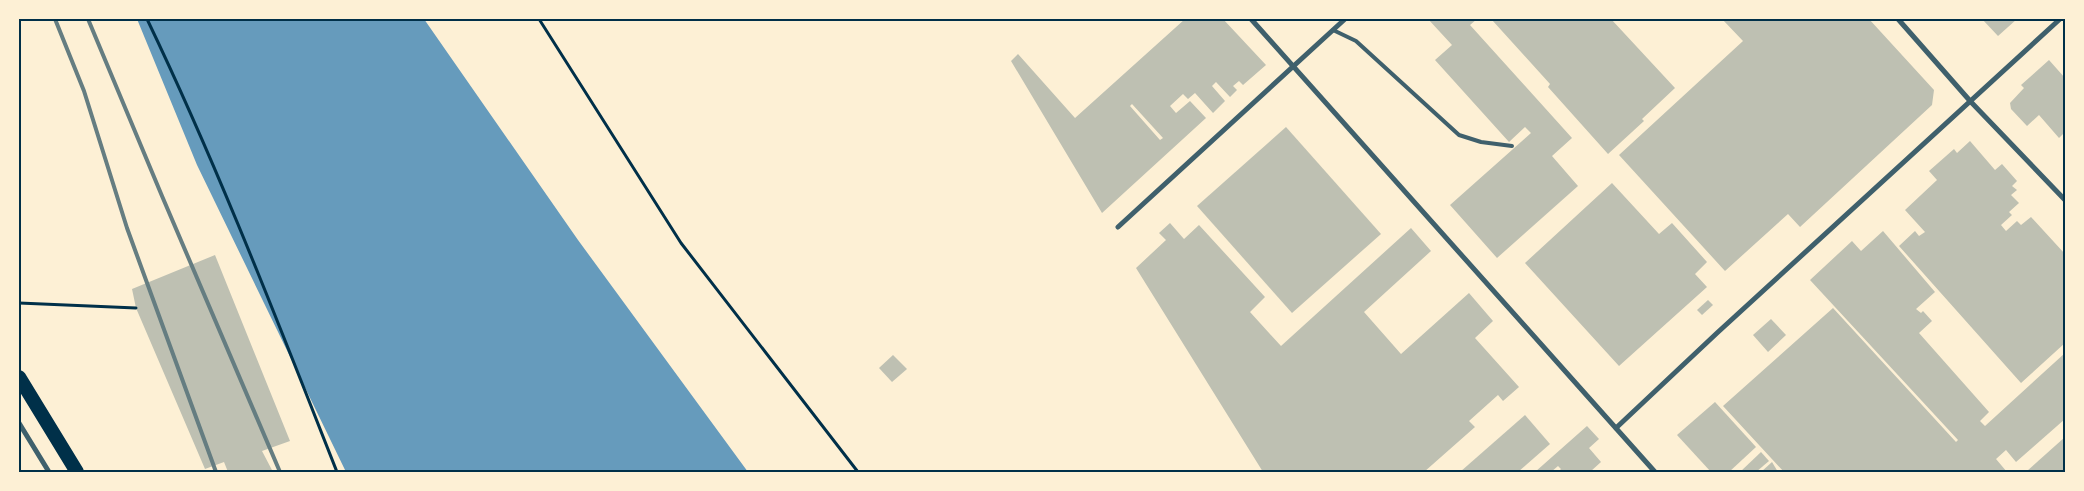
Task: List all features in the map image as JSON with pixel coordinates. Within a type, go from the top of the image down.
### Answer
[{"type":"highway","points":[[19,377],[77,472]]},
{"type":"street","points":[[1251,19],[1655,472]]},
{"type":"street","points":[[1118,227],[1345,19]]},
{"type":"street","points":[[1898,19],[1971,102],[2065,200]]},
{"type":"street","points":[[1616,428],[2060,19]]},
{"type":"street","points":[[19,423],[49,472]]},
{"type":"lane","points":[[1333,30],[1356,41],[1458,135],[1480,142],[1512,146]]},
{"type":"path","points":[[147,19],[174,75],[255,264],[338,472]]},
{"type":"path","points":[[539,19],[681,243],[858,472]]},
{"type":"path","points":[[19,302],[136,308]]},
{"type":"water","points":[[137,19],[424,19],[578,240],[748,472],[346,472],[197,165]]},
{"type":"building","points":[[1185,19],[1223,19],[1266,65],[1243,85],[1239,81],[1233,86],[1237,90],[1230,97],[1216,82],[1212,86],[1225,101],[1213,113],[1195,93],[1188,99],[1183,94],[1170,106],[1176,113],[1190,101],[1206,118],[1102,213],[1011,61],[1018,54],[1075,118]],"holes":[[[1132,104],[1163,138],[1160,140],[1130,106]]]},
{"type":"building","points":[[1428,19],[1477,19],[1470,25],[1572,138],[1552,156],[1578,186],[1497,258],[1450,205],[1531,133],[1525,127],[1509,142],[1435,60],[1452,45]]},
{"type":"building","points":[[1493,19],[1611,19],[1675,88],[1642,119],[1644,121],[1608,154],[1548,87],[1550,84]]},
{"type":"building","points":[[1722,19],[1869,19],[1934,90],[1932,105],[1800,227],[1788,214],[1725,271],[1619,155],[1743,41]]},
{"type":"building","points":[[1982,19],[2017,19],[1998,36]]},
{"type":"building","points":[[2049,60],[2065,78],[2065,132],[2059,138],[2039,115],[2027,126],[2011,109],[2010,103],[2024,88],[2021,85]]},
{"type":"building","points":[[1286,127],[1381,234],[1292,313],[1197,206]]},
{"type":"building","points":[[1970,141],[1995,170],[2002,164],[2017,181],[2012,186],[2017,190],[2011,195],[2019,203],[2009,212],[2012,215],[2001,225],[2006,231],[2017,221],[2021,225],[2031,217],[2065,254],[2065,343],[2021,383],[1899,246],[1915,231],[1919,236],[1925,232],[1905,210],[1937,180],[1929,171],[1954,149],[1957,153]]},
{"type":"building","points":[[1612,183],[1659,234],[1672,223],[1707,262],[1695,274],[1707,287],[1619,366],[1525,263]]},
{"type":"building","points":[[1170,223],[1184,239],[1199,225],[1265,297],[1250,312],[1281,346],[1411,228],[1431,251],[1364,312],[1401,354],[1469,293],[1493,321],[1475,338],[1519,387],[1503,401],[1498,395],[1469,421],[1475,427],[1424,472],[1263,472],[1136,268],[1166,240],[1159,233]]},
{"type":"building","points":[[1883,231],[1935,292],[1916,309],[1921,313],[1923,311],[1932,321],[1919,333],[1989,412],[1980,421],[1985,426],[2065,353],[2065,419],[2016,462],[2006,450],[1996,459],[2007,472],[1784,472],[1723,406],[1833,308],[1956,442],[1958,440],[1810,280],[1852,241],[1861,251]]},
{"type":"building","points":[[215,255],[290,441],[262,451],[273,472],[228,472],[224,462],[205,469],[136,308],[132,289]]},
{"type":"building","points":[[1708,300],[1713,305],[1702,315],[1697,310]]},
{"type":"building","points":[[1771,319],[1786,335],[1768,352],[1753,335]]},
{"type":"building","points":[[893,355],[907,369],[892,382],[879,368]]},
{"type":"building","points":[[1715,402],[1756,447],[1729,472],[1711,472],[1677,435]]},
{"type":"building","points":[[1525,415],[1550,444],[1518,472],[1460,472]]},
{"type":"building","points":[[1587,426],[1599,439],[1589,448],[1601,462],[1592,472],[1558,472],[1561,469],[1558,466],[1551,472],[1535,472]]},
{"type":"building","points":[[2065,437],[2065,472],[2027,471]]},
{"type":"building","points":[[1761,452],[1769,461],[1756,472],[1740,472]]},
{"type":"building","points":[[1772,462],[1778,472],[1761,472]]},
{"type":"railway","points":[[55,19],[84,91],[127,228],[216,472]]},
{"type":"railway","points":[[88,19],[280,472]]}]
